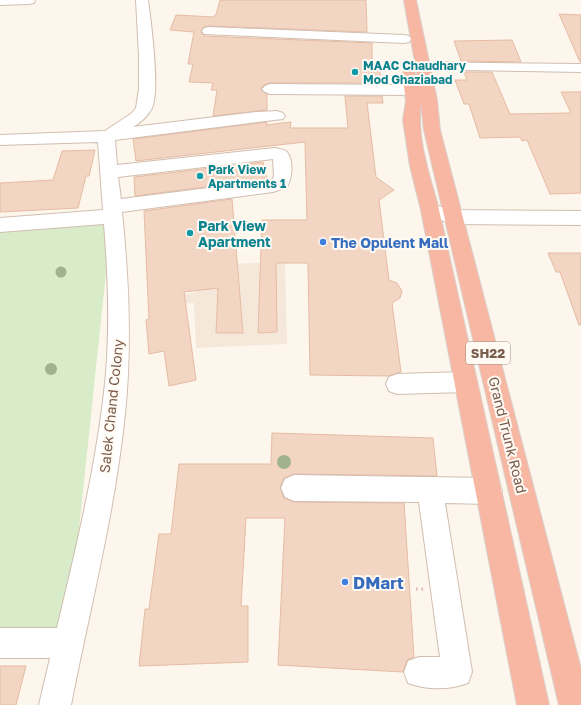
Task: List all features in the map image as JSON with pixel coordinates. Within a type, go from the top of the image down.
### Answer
[{"type":"highway","name":"Grand Trunk Road","points":[[398,0],[404,39],[415,66],[432,130],[575,705]]},
{"type":"highway","name":"Grand Trunk Road","points":[[410,0],[415,66],[412,90],[414,102],[411,120],[419,166],[430,210],[533,705]]},
{"type":"street","points":[[0,1],[29,0]]},
{"type":"street","points":[[106,136],[138,116],[145,107],[147,97],[144,15],[142,0]]},
{"type":"street","points":[[209,31],[404,39]]},
{"type":"street","points":[[415,66],[581,68]]},
{"type":"street","points":[[270,89],[412,90]]},
{"type":"street","points":[[0,140],[106,136],[257,117],[277,116]]},
{"type":"street","name":"Salek Chand Colony","points":[[55,705],[67,643],[101,494],[114,408],[120,328],[106,136]]},
{"type":"street","points":[[0,224],[112,212],[279,185],[283,179],[281,158],[280,155],[275,153],[109,172]]},
{"type":"street","points":[[430,210],[454,217],[581,218]]},
{"type":"street","points":[[398,384],[466,382]]},
{"type":"street","points":[[294,488],[488,491]]},
{"type":"street","points":[[419,672],[457,672],[430,490]]},
{"type":"street","points":[[0,643],[67,643]]},
{"type":"shaded area","points":[[285,262],[287,344],[196,348],[194,303],[152,306],[153,297],[195,293],[196,265]]},
{"type":"green space","points":[[112,216],[67,643],[0,643],[0,222]]},
{"type":"building","points":[[220,0],[366,0],[367,32],[209,26],[203,27],[201,32],[204,36],[372,43],[372,61],[379,61],[381,83],[269,83],[260,89],[267,94],[267,110],[213,116],[217,90],[211,90],[213,83],[189,82],[193,64],[188,64],[194,32],[170,30],[176,15],[214,17],[216,15]]},
{"type":"building","points":[[559,14],[581,15],[581,62],[580,62]]},
{"type":"building","points":[[512,40],[521,62],[461,61],[454,41]]},
{"type":"building","points":[[464,72],[492,72],[510,114],[571,113],[561,92],[581,92],[581,193],[550,194],[527,140],[522,141],[520,137],[480,138],[469,104],[464,104],[455,80],[467,80]]},
{"type":"building","name":"The Opulent Mall","points":[[345,96],[382,96],[383,103],[367,103],[376,177],[394,190],[379,200],[389,280],[397,283],[402,291],[400,298],[392,303],[401,372],[388,376],[310,375],[308,263],[276,263],[277,332],[258,333],[262,220],[307,220],[305,142],[136,161],[133,139],[267,122],[266,125],[291,122],[290,128],[348,128]]},
{"type":"building","points":[[95,150],[89,176],[86,176],[78,208],[0,212],[0,183],[53,180],[62,151]]},
{"type":"building","name":"Park View Apartments 1","points":[[263,162],[267,179],[135,196],[134,177]]},
{"type":"building","points":[[232,199],[243,333],[216,333],[218,288],[184,292],[196,380],[169,386],[164,351],[149,354],[146,320],[149,319],[144,211]]},
{"type":"building","points":[[548,253],[581,253],[581,325],[579,325],[560,272],[556,272]]},
{"type":"building","points":[[272,433],[433,438],[437,476],[294,474],[284,478],[280,487],[284,498],[294,502],[404,503],[414,657],[407,660],[403,672],[278,665],[285,518],[246,518],[241,606],[248,606],[248,662],[139,666],[145,609],[149,609],[159,534],[171,534],[179,464],[271,464]]},
{"type":"building","points":[[0,666],[26,666],[16,705],[0,705]]},
{"type":"place","name":"MAAC Chaudhary Mod Ghaziabad","points":[[355,72]]},
{"type":"place","name":"Park View Apartments 1","points":[[200,176]]},
{"type":"place","name":"Park View Apartment","points":[[190,233]]},
{"type":"place","name":"The Opulent Mall","points":[[323,242]]},
{"type":"place","name":"DMart","points":[[345,582]]}]
